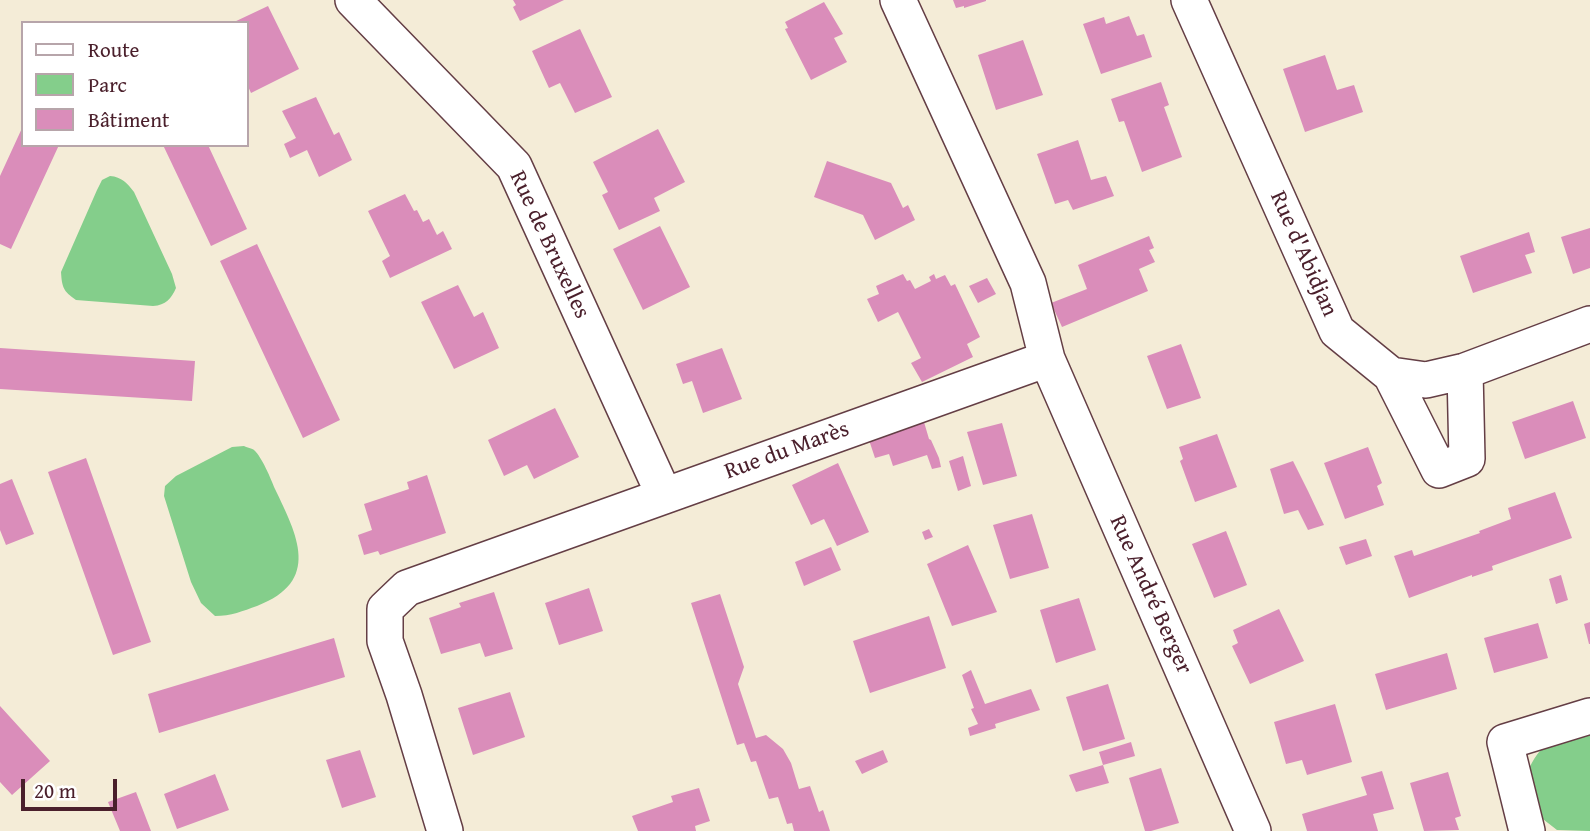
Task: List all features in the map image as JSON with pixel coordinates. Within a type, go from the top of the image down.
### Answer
[{"type":"street","name":"Rue de Bruxelles","points":[[353,0],[514,166],[664,495]]},
{"type":"street","points":[[898,0],[1028,283],[1046,359]]},
{"type":"street","name":"Rue d'Abidjan","points":[[1189,0],[1337,331],[1391,375]]},
{"type":"street","points":[[1391,375],[1426,380],[1465,371],[1590,324]]},
{"type":"street","name":"Rue du Marès","points":[[445,831],[385,641],[385,609],[407,588],[1046,359]]},
{"type":"street","name":"Rue André Berger","points":[[1046,359],[1253,831]]},
{"type":"street","points":[[1391,375],[1438,470],[1467,459],[1465,371]]},
{"type":"street","points":[[1527,831],[1505,742],[1590,716]]},
{"type":"green space","points":[[110,176],[124,181],[134,192],[172,274],[176,288],[165,303],[153,306],[76,300],[64,288],[61,272],[102,180]]},
{"type":"green space","points":[[244,446],[254,450],[260,458],[291,523],[299,555],[297,570],[290,584],[277,596],[242,611],[215,616],[201,603],[191,582],[164,496],[165,486],[176,476],[232,447]]},
{"type":"green space","points":[[1590,728],[1590,831],[1557,830],[1539,816],[1526,776],[1537,754],[1550,742]]},
{"type":"building","points":[[513,0],[564,0],[520,21],[513,7],[516,5]]},
{"type":"building","points":[[953,0],[986,0],[986,1],[956,8]]},
{"type":"building","points":[[824,2],[843,34],[834,38],[847,62],[811,80],[785,29],[788,28],[785,22]]},
{"type":"building","points":[[268,6],[299,69],[251,93],[248,86],[248,21],[236,21]]},
{"type":"building","points":[[1129,16],[1137,36],[1144,34],[1152,57],[1101,74],[1083,24],[1104,17],[1106,24]]},
{"type":"building","points":[[580,29],[612,97],[575,113],[560,83],[549,88],[532,51]]},
{"type":"building","points":[[1023,40],[1043,95],[996,110],[978,55]]},
{"type":"building","points":[[1325,55],[1337,90],[1354,85],[1363,112],[1305,132],[1283,69]]},
{"type":"building","points":[[1161,82],[1169,105],[1164,107],[1182,157],[1142,172],[1124,121],[1119,122],[1111,99]]},
{"type":"building","points":[[316,97],[334,135],[339,132],[352,160],[319,177],[307,150],[290,158],[284,144],[296,138],[282,111]]},
{"type":"building","points":[[658,129],[685,182],[654,198],[660,211],[619,230],[602,195],[608,192],[593,162]]},
{"type":"building","points":[[21,130],[21,147],[58,147],[11,249],[0,244],[0,176]]},
{"type":"building","points":[[1078,140],[1091,180],[1106,176],[1114,196],[1073,210],[1068,200],[1055,204],[1037,154]]},
{"type":"building","points":[[164,147],[209,147],[247,229],[211,246]]},
{"type":"building","points":[[827,161],[891,183],[903,208],[908,205],[915,220],[875,240],[863,215],[814,197]]},
{"type":"building","points":[[405,194],[423,222],[429,219],[437,235],[443,231],[452,249],[390,278],[382,261],[390,256],[368,211]]},
{"type":"building","points":[[660,226],[690,287],[643,310],[613,249]]},
{"type":"building","points":[[1590,228],[1590,268],[1573,274],[1561,237]]},
{"type":"building","points":[[1529,232],[1535,252],[1525,255],[1532,273],[1473,293],[1460,256]]},
{"type":"building","points":[[1149,236],[1154,248],[1149,250],[1155,262],[1139,269],[1148,291],[1062,327],[1051,303],[1087,289],[1078,265]]},
{"type":"building","points":[[257,244],[340,420],[303,438],[220,261]]},
{"type":"building","points":[[903,274],[915,289],[931,281],[929,277],[934,274],[936,279],[945,275],[951,286],[955,284],[980,337],[967,344],[973,357],[922,382],[911,363],[921,358],[898,312],[878,322],[867,299],[879,294],[876,286]]},
{"type":"building","points":[[987,278],[996,294],[978,303],[969,286]]},
{"type":"building","points":[[458,285],[474,317],[483,312],[499,348],[454,369],[421,302]]},
{"type":"building","points":[[1181,344],[1201,398],[1167,409],[1147,356]]},
{"type":"building","points":[[0,348],[195,361],[192,401],[0,389]]},
{"type":"building","points":[[722,348],[742,399],[703,413],[692,381],[683,384],[676,364]]},
{"type":"building","points":[[1573,401],[1586,438],[1525,459],[1512,422]]},
{"type":"building","points":[[555,408],[579,457],[534,479],[527,465],[504,476],[488,440]]},
{"type":"building","points":[[924,422],[941,467],[932,469],[927,455],[893,466],[889,454],[875,458],[869,440]]},
{"type":"building","points":[[1002,423],[1017,476],[983,485],[967,432]]},
{"type":"building","points":[[1217,434],[1237,487],[1195,502],[1180,461],[1183,459],[1179,447]]},
{"type":"building","points":[[1368,447],[1382,483],[1377,486],[1384,505],[1345,519],[1324,463]]},
{"type":"building","points":[[963,456],[971,486],[958,491],[949,461]]},
{"type":"building","points":[[86,458],[151,642],[113,655],[48,472]]},
{"type":"building","points":[[1293,461],[1324,525],[1308,530],[1298,510],[1284,514],[1270,469]]},
{"type":"building","points":[[838,463],[869,532],[837,546],[824,519],[811,525],[792,485]]},
{"type":"building","points":[[427,475],[446,533],[380,555],[378,551],[364,555],[358,535],[372,530],[364,504],[409,489],[407,482]]},
{"type":"building","points":[[12,479],[34,534],[6,545],[0,530],[0,484]]},
{"type":"building","points":[[1555,492],[1572,538],[1492,566],[1493,570],[1409,598],[1394,556],[1412,550],[1414,556],[1480,533],[1479,531],[1511,519],[1508,508]]},
{"type":"building","points":[[1032,514],[1049,568],[1010,579],[993,525]]},
{"type":"building","points":[[929,529],[933,537],[925,540],[922,532]]},
{"type":"building","points":[[1226,531],[1247,585],[1214,598],[1192,544]]},
{"type":"building","points":[[1366,539],[1372,556],[1346,565],[1339,547]]},
{"type":"building","points":[[968,545],[997,612],[952,626],[927,564]]},
{"type":"building","points":[[831,547],[841,570],[804,586],[795,562]]},
{"type":"building","points":[[1561,575],[1568,600],[1556,604],[1549,579]]},
{"type":"building","points":[[589,588],[603,631],[559,645],[545,603]]},
{"type":"building","points":[[494,592],[513,649],[485,657],[480,643],[441,654],[429,618],[461,607],[459,603]]},
{"type":"building","points":[[720,594],[744,667],[738,684],[756,738],[766,735],[783,749],[791,763],[799,789],[810,786],[819,812],[823,810],[830,831],[794,831],[792,823],[787,824],[778,797],[769,799],[756,761],[751,762],[744,743],[737,745],[691,603]]},
{"type":"building","points":[[1079,598],[1096,650],[1056,663],[1040,610]]},
{"type":"building","points":[[1279,609],[1304,661],[1250,684],[1232,646],[1238,643],[1233,630]]},
{"type":"building","points":[[929,616],[946,668],[870,693],[853,641]]},
{"type":"building","points":[[1590,622],[1590,644],[1589,644],[1584,624]]},
{"type":"building","points":[[1538,623],[1548,658],[1494,673],[1484,638]]},
{"type":"building","points":[[334,638],[345,677],[159,733],[148,694]]},
{"type":"building","points":[[1447,653],[1457,689],[1386,710],[1375,674]]},
{"type":"building","points":[[971,670],[985,704],[1031,689],[1040,710],[995,724],[996,728],[970,736],[968,728],[978,724],[962,675]]},
{"type":"building","points":[[1108,684],[1125,739],[1083,751],[1066,697]]},
{"type":"building","points":[[510,692],[525,737],[473,755],[458,708]]},
{"type":"building","points":[[1335,704],[1352,762],[1307,775],[1302,760],[1286,764],[1274,722]]},
{"type":"building","points":[[0,706],[50,761],[12,795],[0,782]]},
{"type":"building","points":[[1131,742],[1135,756],[1103,765],[1099,752]]},
{"type":"building","points":[[360,750],[376,797],[342,808],[326,760]]},
{"type":"building","points":[[883,750],[888,762],[862,774],[855,761]]},
{"type":"building","points":[[1103,765],[1109,783],[1076,792],[1069,775]]},
{"type":"building","points":[[1161,768],[1179,823],[1145,831],[1129,778]]},
{"type":"building","points":[[1382,771],[1394,809],[1373,814],[1378,831],[1307,831],[1302,814],[1367,795],[1361,777]]},
{"type":"building","points":[[1448,772],[1461,816],[1455,818],[1459,830],[1424,831],[1410,783]]},
{"type":"building","points":[[215,774],[229,810],[177,829],[164,794]]},
{"type":"building","points":[[699,788],[710,821],[695,826],[696,831],[638,831],[632,816],[673,802],[671,796]]},
{"type":"building","points":[[136,792],[151,831],[120,831],[108,802]]}]
